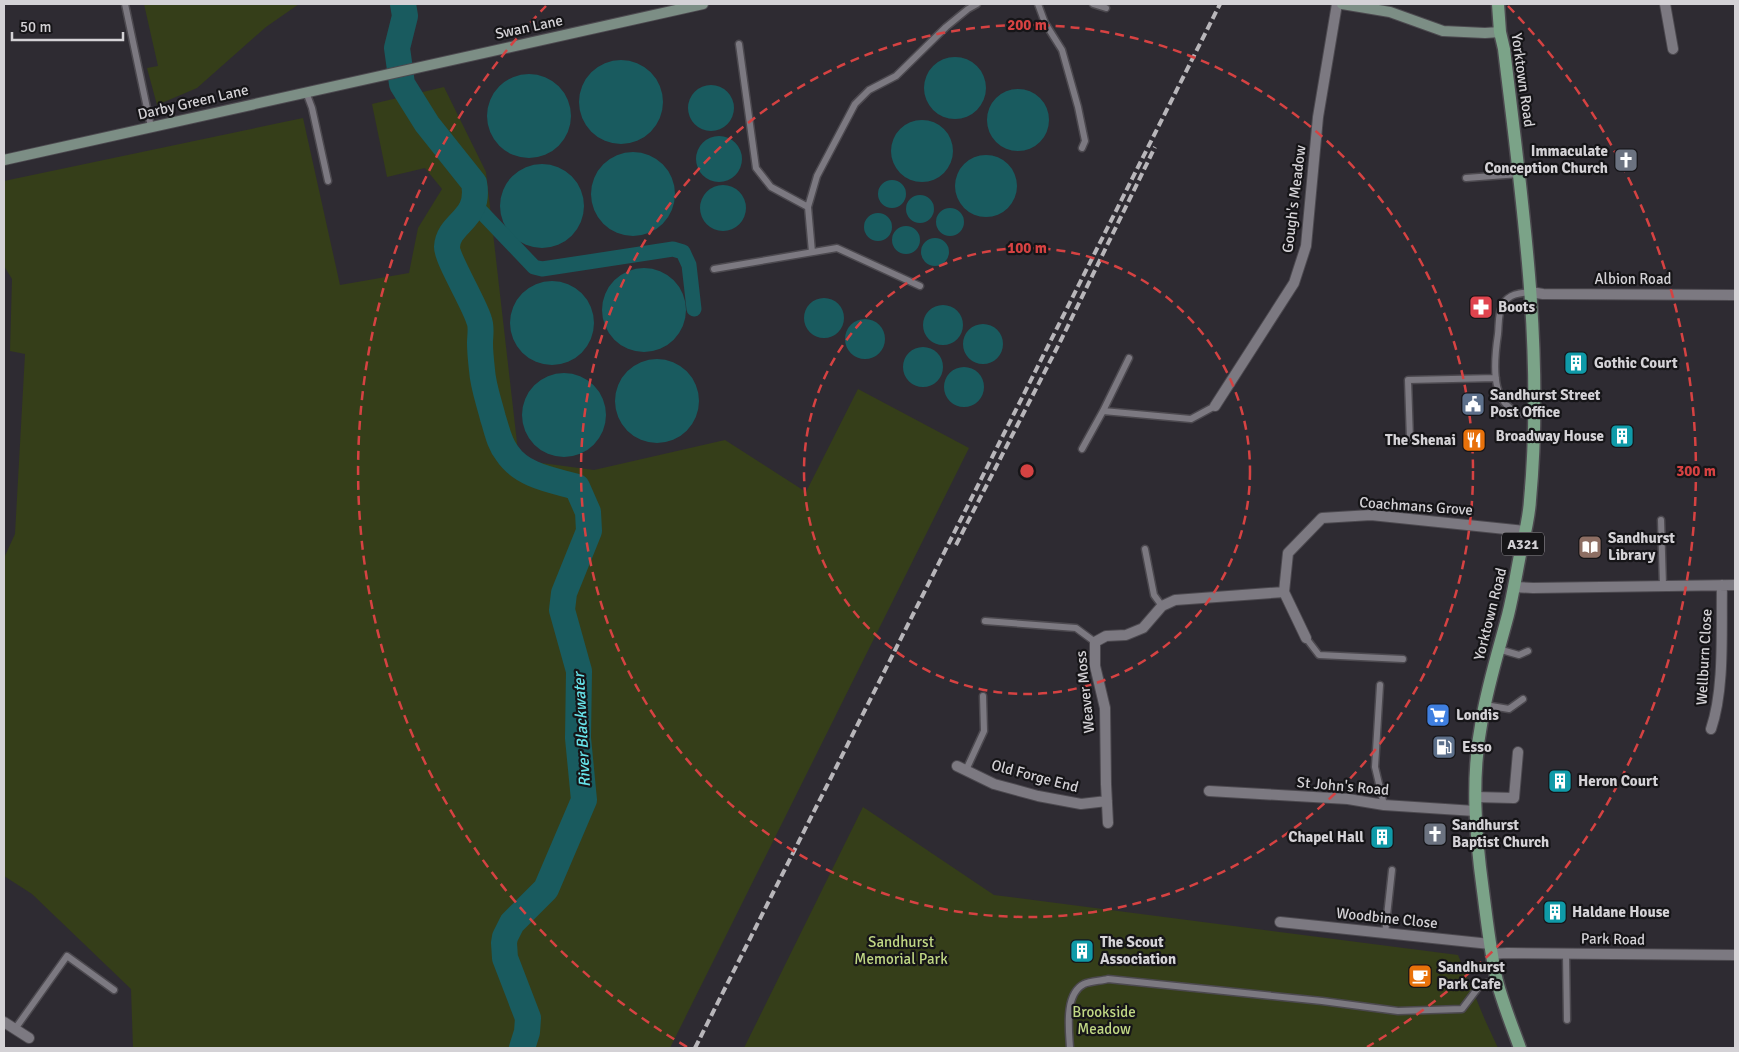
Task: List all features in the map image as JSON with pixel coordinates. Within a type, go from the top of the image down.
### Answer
[{"type":"main road","name":"Yorktown Road","points":[[1498,4],[1519,174],[1530,292],[1535,371],[1534,415],[1530,502],[1514,587],[1485,705],[1477,749],[1475,811],[1479,866],[1497,981],[1520,1048]]},
{"type":"street","name":"Swan Lane","points":[[390,74],[703,4]]},
{"type":"street","name":"Gough's Meadow","points":[[1215,406],[1294,283],[1306,246],[1318,117],[1337,4]]},
{"type":"street","points":[[1342,4],[1390,12],[1443,31],[1500,32]]},
{"type":"street","points":[[1665,4],[1672,49]]},
{"type":"street","name":"Darby Green Lane","points":[[4,160],[390,74]]},
{"type":"street","name":"Albion Road","points":[[1530,292],[1543,294],[1735,294]]},
{"type":"street","name":"Coachmans Grove","points":[[1284,592],[1288,553],[1322,518],[1371,515],[1525,531]]},
{"type":"street","name":"Wellburn Close","points":[[1711,729],[1715,718],[1720,688],[1722,585]]},
{"type":"street","points":[[1514,587],[1735,585]]},
{"type":"street","points":[[1162,606],[1175,600],[1183,599],[1284,592],[1306,638]]},
{"type":"street","name":"Weaver Moss","points":[[1108,823],[1105,708],[1095,666],[1095,642],[1106,636],[1126,635],[1143,628],[1162,606]]},
{"type":"street","points":[[1475,797],[1514,798],[1518,752]]},
{"type":"street","name":"Old Forge End","points":[[962,768],[994,784],[1038,796],[1081,804],[1107,801]]},
{"type":"street","name":"St John's Road","points":[[1209,791],[1348,799],[1384,804],[1475,811]]},
{"type":"street","name":"Woodbine Close","points":[[1280,922],[1491,949]]},
{"type":"street","name":"Park Road","points":[[1491,949],[1566,954],[1735,955]]},
{"type":"street","points":[[4,1022],[30,1038]]},
{"type":"lane","points":[[125,4],[151,127]]},
{"type":"lane","points":[[812,252],[808,207],[817,176],[855,104],[869,90],[896,76],[946,28],[968,9],[977,4]]},
{"type":"lane","points":[[1038,4],[1045,23],[1062,50],[1078,107],[1085,141],[1082,148]]},
{"type":"lane","points":[[1093,4],[1106,8]]},
{"type":"lane","points":[[739,44],[756,168],[771,187],[808,207]]},
{"type":"lane","points":[[306,92],[312,108],[328,181]]},
{"type":"lane","points":[[1466,178],[1519,174]]},
{"type":"lane","points":[[714,269],[838,248],[920,286]]},
{"type":"lane","points":[[1530,292],[1510,296],[1502,305],[1495,352],[1499,395],[1507,408],[1522,415],[1534,415]]},
{"type":"lane","points":[[1082,449],[1129,358]]},
{"type":"lane","points":[[1410,440],[1408,380],[1496,378]]},
{"type":"lane","points":[[1103,411],[1191,419],[1215,406]]},
{"type":"lane","points":[[1662,520],[1663,586]]},
{"type":"lane","points":[[1145,549],[1154,595],[1162,606]]},
{"type":"lane","points":[[985,621],[1076,628],[1095,642]]},
{"type":"lane","points":[[1306,638],[1319,656],[1403,659]]},
{"type":"lane","points":[[1498,649],[1519,655],[1528,651]]},
{"type":"lane","points":[[1380,685],[1375,767],[1384,804]]},
{"type":"lane","points":[[962,768],[984,731],[983,696]]},
{"type":"lane","points":[[1485,705],[1509,709],[1523,699]]},
{"type":"lane","points":[[1385,934],[1392,870]]},
{"type":"lane","points":[[1566,954],[1567,1020]]},
{"type":"lane","points":[[15,1029],[68,956],[114,990]]},
{"type":"lane","points":[[1070,1048],[1069,1010],[1076,991],[1084,984],[1108,979],[1322,1001],[1398,1011],[1462,1009],[1481,984],[1497,981]]},
{"type":"green space","points":[[144,4],[299,4],[266,27],[197,88],[157,105],[147,68],[158,66]]},
{"type":"green space","points":[[444,87],[486,172],[519,460],[594,470],[725,440],[806,492],[858,389],[969,448],[670,1048],[133,1048],[131,989],[32,894],[4,876],[4,558],[15,534],[25,354],[10,351],[12,279],[4,266],[4,181],[303,118],[340,285],[409,273],[418,228],[442,189],[425,168],[387,177],[372,104]]},
{"type":"green space","name":"Sandhurst Memorial Park","points":[[863,807],[994,895],[1458,955],[1498,1048],[744,1048]]},
{"type":"water","points":[[949,57],[961,57],[977,66],[984,76],[986,88],[984,100],[977,110],[961,119],[949,119],[938,114],[929,105],[924,94],[924,82],[929,71],[938,62]]},
{"type":"water","points":[[621,60],[637,63],[651,72],[660,86],[663,102],[660,118],[651,132],[637,141],[621,144],[605,141],[591,132],[582,118],[579,102],[582,86],[591,72],[605,63]]},
{"type":"water","points":[[529,74],[545,77],[559,86],[568,100],[571,116],[568,132],[559,146],[545,155],[529,158],[513,155],[499,146],[490,132],[487,116],[490,100],[499,86],[513,77]]},
{"type":"water","points":[[711,85],[724,89],[730,95],[734,108],[730,121],[724,127],[711,131],[698,127],[692,121],[688,108],[692,95],[698,89]]},
{"type":"water","points":[[1012,89],[1024,89],[1040,98],[1047,108],[1049,120],[1047,132],[1040,142],[1024,151],[1012,151],[1001,146],[992,137],[987,126],[987,114],[992,103],[1001,94]]},
{"type":"water","points":[[916,120],[928,120],[944,129],[951,139],[953,151],[951,163],[944,173],[928,182],[916,182],[905,177],[896,168],[891,157],[891,145],[896,134],[905,125]]},
{"type":"water","points":[[719,136],[732,140],[738,146],[742,159],[738,172],[732,178],[719,182],[706,178],[700,172],[696,159],[700,146],[706,140]]},
{"type":"water","points":[[633,152],[649,155],[663,164],[672,178],[675,194],[672,210],[663,224],[649,233],[633,236],[617,233],[603,224],[594,210],[591,194],[594,178],[603,164],[617,155]]},
{"type":"water","points":[[980,155],[992,155],[1008,164],[1015,174],[1017,186],[1015,198],[1008,208],[992,217],[980,217],[969,212],[960,203],[955,192],[955,180],[960,169],[969,160]]},
{"type":"water","points":[[542,164],[558,167],[572,176],[581,190],[584,206],[581,222],[572,236],[558,245],[542,248],[526,245],[512,236],[503,222],[500,206],[503,190],[512,176],[526,167]]},
{"type":"water","points":[[892,180],[902,184],[906,194],[902,204],[892,208],[882,204],[878,194],[882,184]]},
{"type":"water","points":[[723,185],[736,189],[742,195],[746,208],[742,221],[736,227],[723,231],[710,227],[704,221],[700,208],[704,195],[710,189]]},
{"type":"water","points":[[920,195],[930,199],[934,209],[930,219],[920,223],[910,219],[906,209],[910,199]]},
{"type":"water","points":[[950,208],[960,212],[964,222],[960,232],[950,236],[940,232],[936,222],[940,212]]},
{"type":"water","points":[[878,213],[888,217],[892,227],[888,237],[878,241],[868,237],[864,227],[868,217]]},
{"type":"water","points":[[906,226],[916,230],[920,240],[916,250],[906,254],[896,250],[892,240],[896,230]]},
{"type":"water","points":[[935,238],[945,242],[949,252],[945,262],[935,266],[925,262],[921,252],[925,242]]},
{"type":"water","points":[[644,268],[660,271],[674,280],[683,294],[686,310],[683,326],[674,340],[660,349],[644,352],[628,349],[614,340],[605,326],[602,310],[605,294],[614,280],[628,271]]},
{"type":"water","points":[[552,281],[568,284],[582,293],[591,307],[594,323],[591,339],[582,353],[568,362],[552,365],[536,362],[522,353],[513,339],[510,323],[513,307],[522,293],[536,284]]},
{"type":"water","points":[[824,298],[835,301],[841,307],[844,318],[841,329],[835,335],[824,338],[813,335],[807,329],[804,318],[807,307],[813,301]]},
{"type":"water","points":[[939,305],[947,305],[954,308],[960,314],[963,325],[960,336],[954,342],[947,345],[939,345],[932,342],[926,336],[923,329],[923,321],[926,314],[932,308]]},
{"type":"water","points":[[865,319],[876,322],[882,328],[885,339],[882,350],[876,356],[865,359],[854,356],[848,350],[845,339],[848,328],[854,322]]},
{"type":"water","points":[[983,324],[994,327],[1000,333],[1003,344],[1000,355],[994,361],[983,364],[972,361],[966,355],[963,344],[966,333],[972,327]]},
{"type":"water","points":[[919,347],[927,347],[934,350],[940,356],[943,367],[940,378],[934,384],[927,387],[919,387],[912,384],[906,378],[903,371],[903,363],[906,356],[912,350]]},
{"type":"water","points":[[657,359],[673,362],[687,371],[696,385],[699,401],[696,417],[687,431],[673,440],[657,443],[641,440],[627,431],[618,417],[615,401],[618,385],[627,371],[641,362]]},
{"type":"water","points":[[960,367],[968,367],[975,370],[981,376],[984,387],[981,398],[975,404],[968,407],[960,407],[953,404],[947,398],[944,391],[944,383],[947,376],[953,370]]},
{"type":"water","points":[[564,373],[580,376],[594,385],[603,399],[606,415],[603,431],[594,445],[580,454],[564,457],[548,454],[534,445],[525,431],[522,415],[525,399],[534,385],[548,376]]},
{"type":"waterway","name":"River Blackwater","points":[[403,4],[405,16],[397,48],[402,84],[427,124],[474,183],[475,195],[473,205],[469,213],[453,232],[447,247],[451,261],[480,323],[480,353],[484,382],[500,441],[513,461],[529,472],[577,487],[588,512],[589,531],[564,593],[562,610],[579,671],[578,738],[584,800],[546,889],[512,923],[505,937],[505,958],[528,1018],[527,1032],[522,1048]]},
{"type":"waterway","points":[[474,204],[534,267],[542,269],[673,249],[683,252],[689,265],[694,309]]},
{"type":"railway","points":[[695,1048],[1220,4]]},
{"type":"railway","points":[[956,545],[1061,340],[1155,147]]},
{"type":"place","name":"Immaculate Conception Church","points":[[1626,160]]},
{"type":"place","name":"Boots","points":[[1481,307]]},
{"type":"place","name":"Gothic Court","points":[[1576,363]]},
{"type":"place","name":"Sandhurst Street Post Office","points":[[1473,404]]},
{"type":"place","name":"Broadway House","points":[[1622,436]]},
{"type":"place","name":"The Shenai","points":[[1474,440]]},
{"type":"place","name":"Sandhurst Library","points":[[1590,547]]},
{"type":"place","name":"Londis","points":[[1438,715]]},
{"type":"place","name":"Esso","points":[[1444,747]]},
{"type":"place","name":"Heron Court","points":[[1560,781]]},
{"type":"place","name":"Sandhurst Baptist Church","points":[[1435,834]]},
{"type":"place","name":"Chapel Hall","points":[[1382,837]]},
{"type":"place","name":"Haldane House","points":[[1555,912]]},
{"type":"place","name":"The Scout Association","points":[[1082,951]]},
{"type":"place","name":"Sandhurst Park Cafe","points":[[1420,976]]},
{"type":"park label","name":"Brookside Meadow","points":[[1104,1020]]}]
